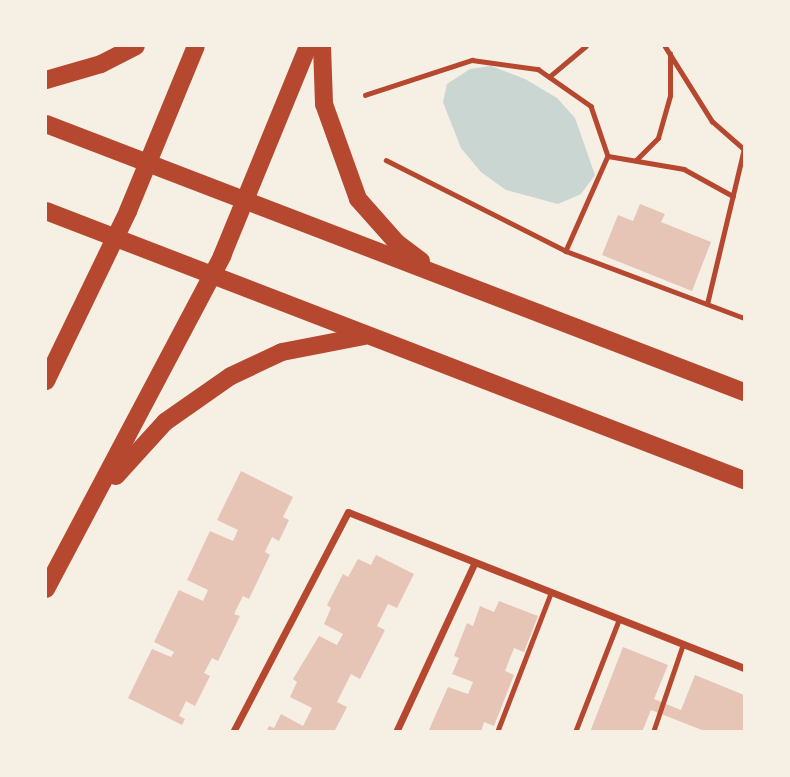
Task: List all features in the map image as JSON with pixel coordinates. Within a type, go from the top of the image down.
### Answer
[{"type":"main road","points":[[46,80],[101,64],[135,46]]},
{"type":"main road","points":[[46,381],[116,238],[195,46]]},
{"type":"main road","points":[[46,589],[212,275],[246,200],[308,46]]},
{"type":"main road","points":[[322,46],[324,104],[358,199],[397,243],[441,275]]},
{"type":"main road","points":[[46,124],[744,392]]},
{"type":"main road","points":[[46,211],[744,480]]},
{"type":"main road","points":[[75,533],[145,441],[207,390],[282,352],[331,340],[371,336]]},
{"type":"street","points":[[233,732],[348,512],[744,668]]},
{"type":"street","points":[[396,732],[475,562]]},
{"type":"lane","points":[[497,732],[551,592]]},
{"type":"lane","points":[[576,732],[619,619]]},
{"type":"lane","points":[[653,732],[683,644]]},
{"type":"path","points":[[549,77],[586,46]]},
{"type":"path","points":[[665,46],[712,121],[744,150],[707,304]]},
{"type":"path","points":[[636,160],[658,138],[670,96],[670,53]]},
{"type":"path","points":[[365,95],[472,60],[538,69],[591,106],[608,156],[565,251]]},
{"type":"path","points":[[608,156],[684,169],[733,197]]},
{"type":"path","points":[[386,160],[565,251],[744,318]]},
{"type":"shaded area","points":[[491,66],[525,79],[557,98],[575,118],[595,175],[581,194],[558,204],[506,190],[481,172],[461,148],[443,102],[447,84],[470,69]]},
{"type":"building","points":[[640,204],[665,214],[661,222],[711,242],[692,291],[602,255],[618,215],[633,221]]},
{"type":"building","points":[[241,471],[293,497],[283,517],[289,520],[279,541],[272,537],[265,552],[270,555],[249,599],[243,596],[234,614],[240,616],[218,661],[212,658],[204,673],[210,676],[195,706],[186,701],[179,716],[185,719],[182,725],[128,698],[152,649],[171,657],[174,652],[154,642],[179,590],[203,601],[208,590],[187,580],[210,531],[233,541],[238,530],[217,520]]},
{"type":"building","points":[[376,555],[414,574],[397,608],[388,604],[377,626],[385,630],[360,679],[351,674],[337,702],[347,707],[334,732],[266,732],[269,726],[274,728],[281,714],[303,726],[312,708],[290,697],[297,682],[293,679],[319,636],[337,645],[343,634],[324,624],[331,608],[327,605],[343,574],[348,577],[358,559],[371,565]]},
{"type":"building","points":[[499,601],[538,616],[524,652],[514,648],[505,671],[514,675],[494,726],[484,722],[481,732],[428,732],[448,687],[468,694],[473,682],[452,674],[459,658],[454,656],[467,623],[473,626],[480,606],[494,612]]},
{"type":"building","points":[[623,647],[668,665],[654,699],[681,710],[695,675],[744,695],[744,732],[707,732],[651,710],[642,732],[590,732]]}]
